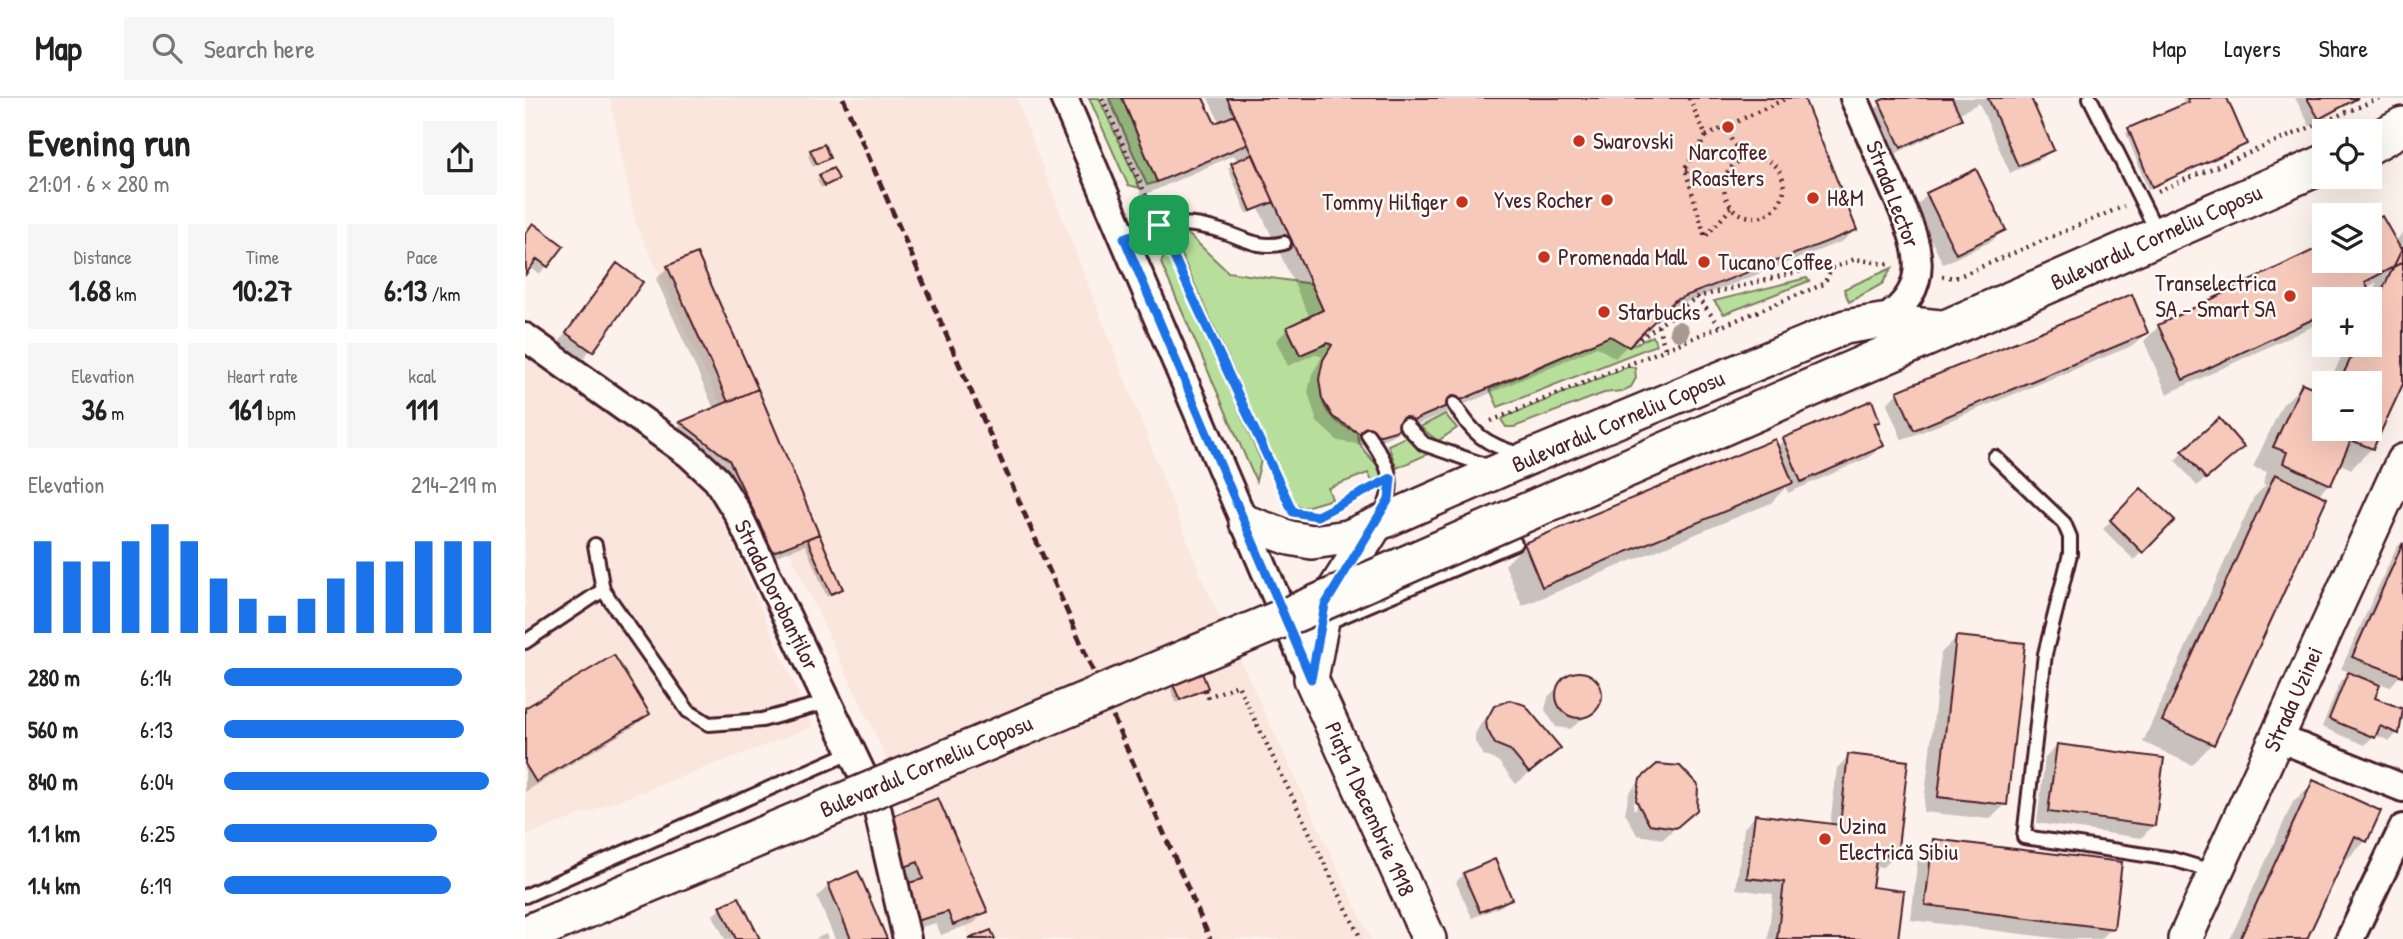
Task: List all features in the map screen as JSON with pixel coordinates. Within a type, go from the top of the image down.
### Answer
[{"type":"main road","name":"Bulevardul Corneliu Coposu","points":[[525,935],[1312,606],[2312,169]]},
{"type":"street","points":[[1064,98],[1311,679]]},
{"type":"street","name":"Strada Lector","points":[[1854,98],[1914,236],[1917,271],[1910,298],[1897,312],[1882,321]]},
{"type":"street","name":"Bulevardul Corneliu Coposu","points":[[1246,522],[1290,538],[1312,542],[1348,537],[1530,457],[1845,327],[1882,321],[1951,328]]},
{"type":"street","name":"Strada Dorobanților","points":[[525,337],[689,454],[717,480],[737,512],[876,803],[907,939]]},
{"type":"street","name":"Strada Uzinei","points":[[2185,939],[2276,737],[2398,481]]},
{"type":"street","points":[[1311,679],[1321,626],[1331,595],[1375,526]]},
{"type":"street","name":"Piața 1 Decembrie 1918","points":[[1311,679],[1429,939]]},
{"type":"street","points":[[2276,737],[2403,788]]},
{"type":"street","points":[[2350,939],[2403,828]]},
{"type":"lane","points":[[2090,98],[2158,236]]},
{"type":"lane","points":[[1124,238],[1159,225],[1177,223],[1218,230],[1263,247],[1283,243]]},
{"type":"lane","points":[[1454,404],[1471,430],[1484,441],[1530,457]]},
{"type":"lane","points":[[1406,425],[1424,444],[1500,470]]},
{"type":"lane","points":[[1368,435],[1391,478],[1389,499],[1375,526]]},
{"type":"lane","points":[[1995,457],[2064,523],[2070,537],[2070,554],[2045,654],[2024,836],[2172,859],[2216,872]]},
{"type":"lane","points":[[1321,626],[1515,543]]},
{"type":"lane","points":[[595,545],[603,590],[688,711],[709,724],[762,720],[829,702]]},
{"type":"lane","points":[[525,642],[603,590]]},
{"type":"lane","points":[[525,895],[852,752]]},
{"type":"path","points":[[1102,98],[1293,512]]},
{"type":"path","points":[[1689,98],[1706,136]]},
{"type":"path","points":[[1732,207],[1705,237],[1685,168],[1706,136],[1787,98]]},
{"type":"path","points":[[1723,127],[1745,159]]},
{"type":"path","points":[[1756,157],[1774,164],[1781,173],[1783,192],[1773,209],[1765,215],[1746,215],[1732,207],[1725,194],[1725,178],[1730,169],[1745,159],[1756,157]]},
{"type":"path","points":[[1685,168],[1725,178]]},
{"type":"path","points":[[1640,340],[1697,297],[1817,267],[1831,269],[1855,259],[1917,271]]},
{"type":"path","points":[[1471,430],[1824,284],[1831,269]]},
{"type":"path","points":[[1697,297],[1720,326]]},
{"type":"path","points":[[1675,300],[1682,307]]},
{"type":"path","points":[[1658,326],[1665,348]]},
{"type":"path","points":[[1329,510],[1391,478]]},
{"type":"path","points":[[1205,690],[1208,697],[1238,685],[1361,939]]},
{"type":"shaded area","points":[[610,98],[1016,98],[1203,581],[1371,939],[971,939],[635,222]]},
{"type":"shaded area","points":[[525,348],[703,477],[813,727],[525,836]]},
{"type":"green space","points":[[1089,98],[1099,98],[1140,188],[1128,185]]},
{"type":"green space","points":[[1109,98],[1122,98],[1157,182],[1147,185]]},
{"type":"green space","points":[[1186,232],[1228,272],[1312,284],[1323,310],[1287,328],[1300,355],[1328,343],[1332,345],[1321,384],[1325,406],[1331,416],[1342,425],[1357,432],[1361,446],[1385,477],[1373,483],[1368,473],[1328,488],[1332,499],[1302,508],[1293,502],[1174,239]]},
{"type":"green space","points":[[1167,249],[1261,460],[1256,481],[1161,263]]},
{"type":"green space","points":[[1892,268],[1882,284],[1849,302],[1844,289]]},
{"type":"green space","points":[[1807,278],[1809,281],[1724,314],[1714,301]]},
{"type":"green space","points":[[1610,336],[1629,347],[1653,336],[1656,345],[1498,407],[1490,389]]},
{"type":"green space","points":[[1629,366],[1635,368],[1636,378],[1631,387],[1622,391],[1604,393],[1514,427],[1506,427],[1502,421],[1503,418]]},
{"type":"green space","points":[[1445,414],[1457,428],[1438,441],[1420,427]]},
{"type":"green space","points":[[1408,436],[1430,453],[1397,468],[1388,445]]},
{"type":"building","points":[[1122,98],[1203,98],[1215,123],[1235,115],[1248,144],[1157,182]]},
{"type":"building","name":"Promenada Mall","points":[[1227,98],[1804,98],[1857,230],[1675,300],[1629,347],[1610,336],[1419,418],[1395,431],[1381,435],[1359,433],[1333,417],[1322,399],[1319,379],[1323,360],[1332,345],[1328,343],[1300,355],[1287,327],[1323,310]]},
{"type":"building","points":[[1886,98],[1952,98],[1962,119],[1901,148],[1879,101]]},
{"type":"building","points":[[1988,98],[2031,98],[2054,150],[2018,166]]},
{"type":"building","points":[[2187,98],[2227,98],[2247,144],[2152,187],[2128,128],[2189,102]]},
{"type":"building","points":[[2307,98],[2358,98],[2319,119]]},
{"type":"building","points":[[824,144],[830,158],[817,164],[810,150]]},
{"type":"building","points":[[1253,154],[1274,202],[1251,211],[1231,163]]},
{"type":"building","points":[[833,168],[839,179],[825,186],[819,175]]},
{"type":"building","points":[[1976,169],[2006,230],[1956,254],[1926,193]]},
{"type":"building","name":"Transelectrica SA - Smart SA","points":[[2382,216],[2403,253],[2403,262],[2365,282],[2367,287],[2312,287],[2312,320],[2183,380],[2158,325],[2312,251],[2312,273],[2382,273]]},
{"type":"building","points":[[533,223],[564,246],[548,267],[537,259],[526,274],[525,234]]},
{"type":"building","points":[[2403,247],[2403,384],[2382,430],[2382,371],[2345,371],[2351,357],[2382,357],[2382,291]]},
{"type":"building","points":[[697,253],[758,389],[728,402],[667,266]]},
{"type":"building","points":[[617,263],[643,282],[593,352],[566,333]]},
{"type":"building","points":[[2132,294],[2148,333],[1914,430],[1897,391]]},
{"type":"building","points":[[2302,383],[2312,387],[2312,441],[2351,441],[2331,485],[2283,463],[2287,452],[2273,447]]},
{"type":"building","points":[[758,389],[819,534],[773,552],[729,460],[680,422]]},
{"type":"building","points":[[1872,400],[1880,422],[1874,423],[1884,446],[1801,482],[1783,438]]},
{"type":"building","points":[[2219,418],[2244,447],[2206,479],[2182,451]]},
{"type":"building","points":[[1775,439],[1793,483],[1542,587],[1524,543]]},
{"type":"building","points":[[2353,441],[2377,441],[2373,449]]},
{"type":"building","points":[[2275,474],[2327,498],[2214,745],[2162,721]]},
{"type":"building","points":[[2141,488],[2175,520],[2143,553],[2110,520]]},
{"type":"building","points":[[819,534],[843,589],[831,594],[807,539]]},
{"type":"building","points":[[2403,543],[2403,676],[2352,657]]},
{"type":"building","points":[[1956,636],[2025,643],[2007,805],[1938,797]]},
{"type":"building","points":[[614,655],[650,714],[536,782],[525,764],[525,708]]},
{"type":"building","points":[[1579,672],[1595,679],[1602,695],[1595,711],[1579,718],[1563,711],[1556,695],[1563,679]]},
{"type":"building","points":[[2348,672],[2380,685],[2375,698],[2403,709],[2399,734],[2380,726],[2375,738],[2329,719]]},
{"type":"building","points":[[1202,673],[1208,688],[1180,700],[1173,685]]},
{"type":"building","points":[[1510,700],[1525,705],[1561,748],[1529,773],[1510,750],[1495,744],[1487,729],[1486,721],[1494,706]]},
{"type":"building","points":[[2057,744],[2164,758],[2155,826],[2048,812]]},
{"type":"building","name":"Uzina Electrică Sibiu","points":[[1848,754],[1908,761],[1897,856],[1877,853],[1872,887],[1904,891],[1898,939],[1777,939],[1784,882],[1747,878],[1755,814],[1840,825]]},
{"type":"building","points":[[1657,764],[1680,766],[1698,785],[1697,810],[1676,828],[1649,824],[1636,800],[1640,779]]},
{"type":"building","points":[[2313,780],[2381,811],[2367,842],[2355,836],[2307,939],[2240,939]]},
{"type":"building","points":[[938,798],[988,912],[953,925],[948,912],[916,921],[905,884],[923,879],[918,862],[899,869],[887,818]]},
{"type":"building","points":[[1933,839],[2122,862],[2114,929],[1925,905]]},
{"type":"building","points":[[1495,859],[1512,899],[1480,912],[1463,873]]},
{"type":"building","points":[[858,871],[887,939],[851,939],[828,884]]},
{"type":"building","points":[[739,897],[760,939],[736,939],[720,906]]},
{"type":"building","points":[[991,930],[995,939],[968,939]]},
{"type":"railway","points":[[843,98],[1210,939]]},
{"type":"place","name":"Narcoffee Roasters","points":[[1728,127]]},
{"type":"place","name":"Swarovski","points":[[1579,141]]},
{"type":"place","name":"H&M","points":[[1813,198]]},
{"type":"place","name":"Yves Rocher","points":[[1607,200]]},
{"type":"place","name":"Tommy Hilfiger","points":[[1462,202]]},
{"type":"place","name":"Promenada Mall","points":[[1544,257]]},
{"type":"place","name":"Tucano Coffee","points":[[1704,262]]},
{"type":"place","name":"Transelectrica SA - Smart SA","points":[[2290,296]]},
{"type":"place","name":"Starbucks","points":[[1604,312]]},
{"type":"place","name":"Uzina Electrică Sibiu","points":[[1825,839]]},
{"type":"route","points":[[1159,225],[1276,481],[1293,512],[1317,516],[1391,478],[1389,499],[1375,526],[1325,605],[1311,679],[1124,238],[1159,225]]}]
